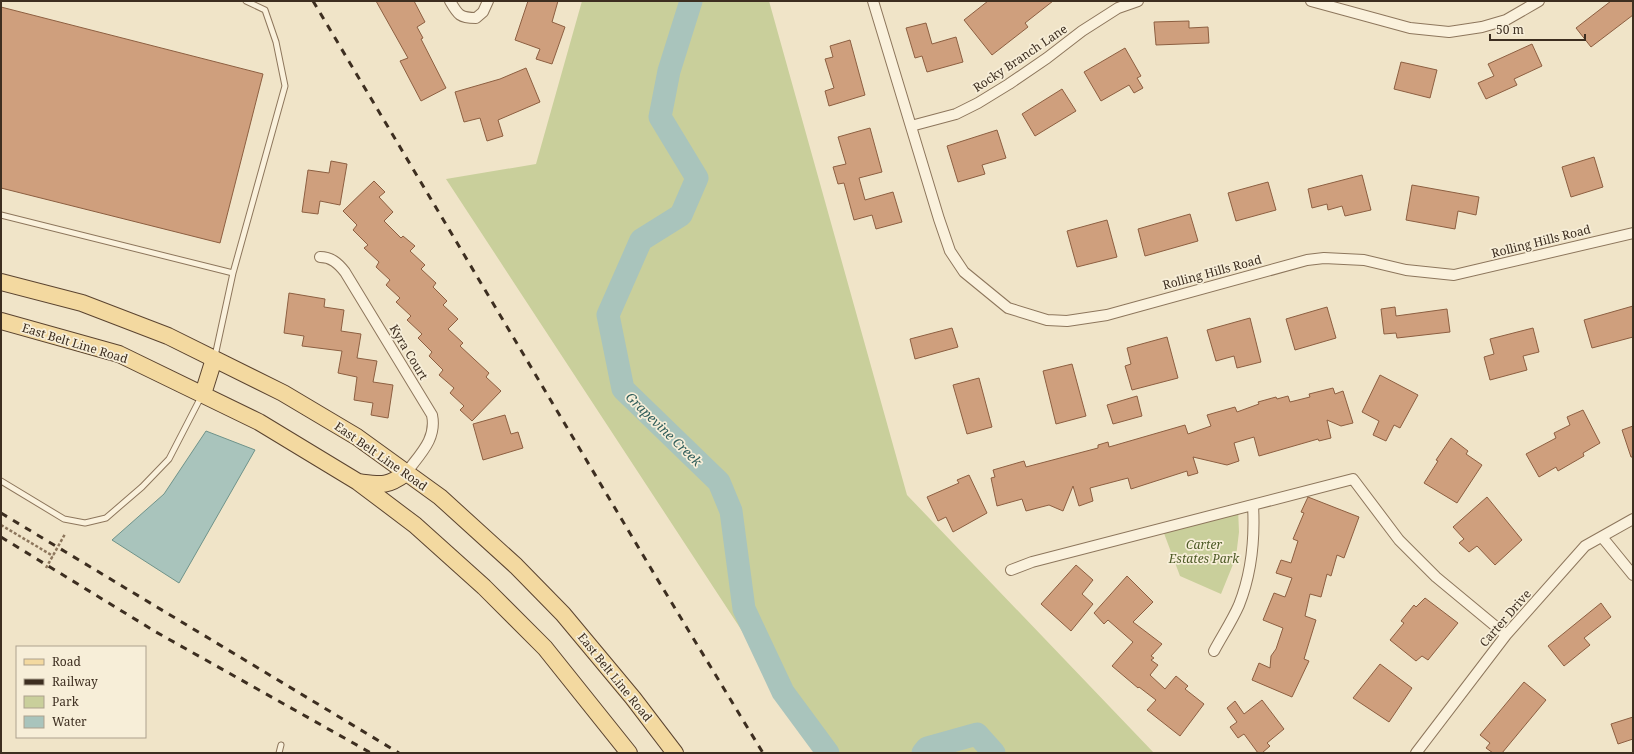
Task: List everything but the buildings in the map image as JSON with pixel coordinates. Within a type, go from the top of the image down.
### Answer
[{"type":"main road","name":"East Belt Line Road","points":[[1,282],[82,303],[168,336],[296,401],[357,437],[440,497],[516,566],[563,614],[633,698],[675,753]]},
{"type":"main road","name":"East Belt Line Road","points":[[1,321],[119,354],[259,422],[358,482],[415,525],[484,586],[545,648],[629,753]]},
{"type":"main road","points":[[203,394],[214,359]]},
{"type":"main road","points":[[358,482],[385,484],[394,482],[406,473]]},
{"type":"street","points":[[450,1],[458,14],[466,18],[476,18],[483,12],[488,1]]},
{"type":"street","name":"Rolling Hills Road","points":[[872,1],[950,251],[964,272],[1008,308],[1047,320],[1067,321],[1107,315],[1306,260],[1324,258],[1364,260],[1406,270],[1454,275],[1633,232]]},
{"type":"street","name":"Rocky Branch Lane","points":[[911,126],[956,114],[978,103],[1015,80],[1082,31],[1118,8],[1138,1]]},
{"type":"street","points":[[1311,1],[1410,28],[1449,32],[1482,27],[1506,20],[1539,1]]},
{"type":"street","name":"Kyra Court","points":[[320,257],[326,257],[333,260],[339,264],[345,272],[432,415],[434,424],[431,438],[406,473]]},
{"type":"street","points":[[1011,570],[1032,562],[1353,479],[1399,540],[1436,577],[1506,635]]},
{"type":"street","points":[[1214,651],[1238,606],[1249,575],[1255,531],[1253,505]]},
{"type":"street","name":"Carter Drive","points":[[1416,753],[1506,635],[1585,546],[1633,519]]},
{"type":"street","points":[[1602,536],[1633,575]]},
{"type":"lane","points":[[214,359],[233,273],[285,86],[276,42],[265,10],[246,1]]},
{"type":"lane","points":[[1,216],[233,273]]},
{"type":"lane","points":[[1,481],[64,519],[85,523],[106,518],[142,487],[169,459],[203,394]]},
{"type":"lane","points":[[279,753],[281,745]]},
{"type":"path","points":[[1,525],[53,556]]},
{"type":"path","points":[[46,568],[65,534]]},
{"type":"green space","points":[[582,1],[769,1],[907,495],[1154,753],[822,753],[446,179],[536,164]]},
{"type":"green space","name":"Carter Estates Park","points":[[1238,508],[1239,532],[1236,557],[1221,594],[1180,576],[1162,528]]},
{"type":"water","points":[[206,431],[255,450],[179,583],[112,540],[164,494]]},
{"type":"waterway","name":"Grapevine Creek","points":[[691,1],[669,71],[660,117],[697,178],[681,215],[641,240],[608,315],[623,389],[719,482],[731,511],[744,609],[783,692],[828,753]]},
{"type":"waterway","name":"Grapevine Creek","points":[[923,753],[927,748],[977,734],[994,753]]},
{"type":"railway","points":[[313,1],[656,577],[763,753]]},
{"type":"railway","points":[[1,513],[399,753]]},
{"type":"railway","points":[[1,537],[156,632],[371,753]]}]
